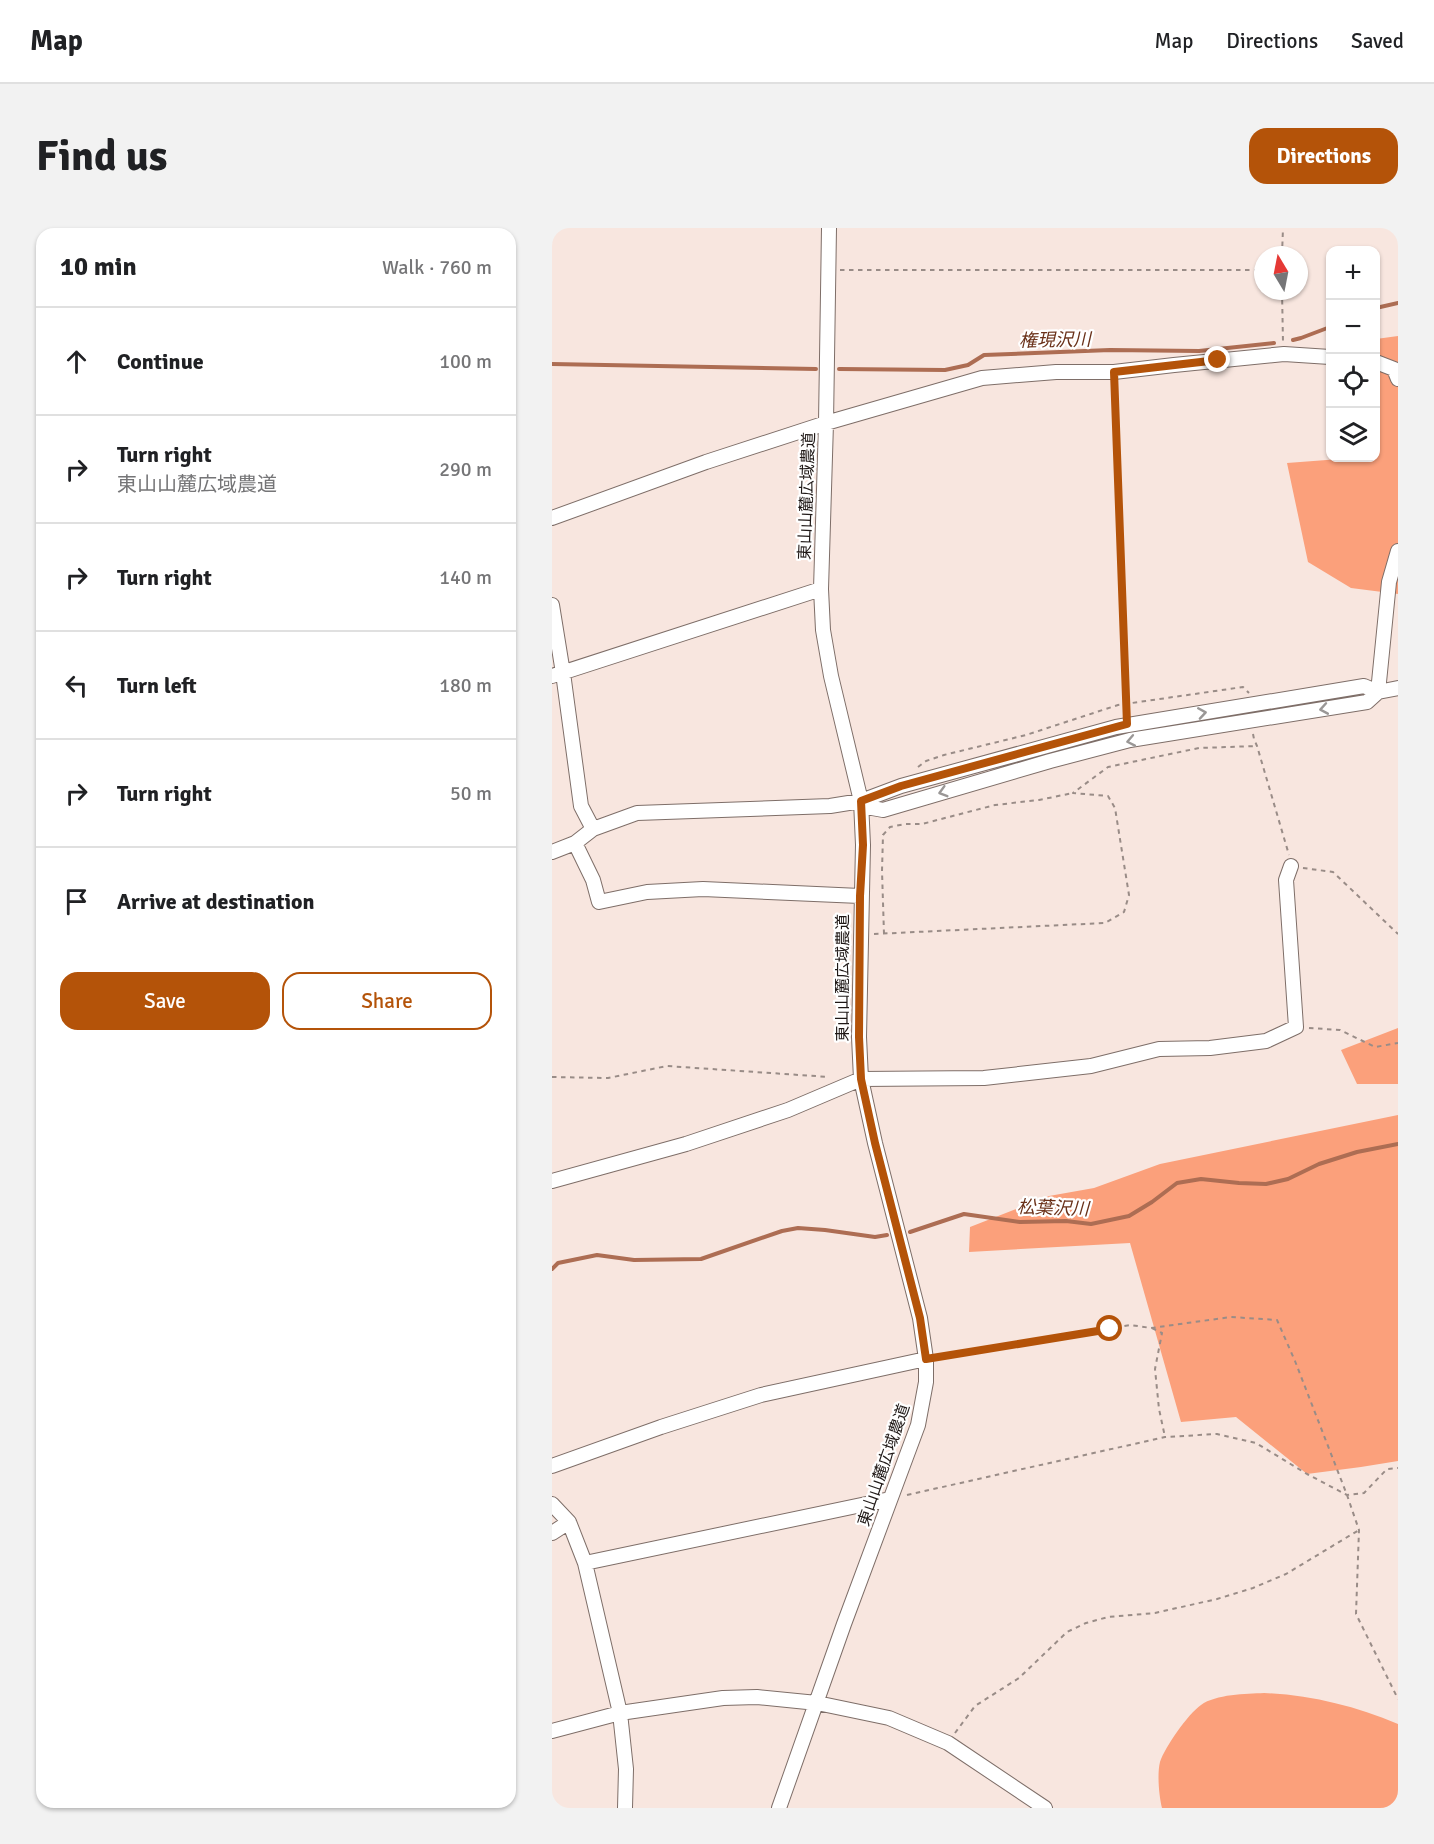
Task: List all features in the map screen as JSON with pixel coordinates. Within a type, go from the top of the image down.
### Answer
[{"type":"street","name":"東山山麓広域農道","points":[[779,1808],[918,1425],[926,1382],[926,1359],[920,1318],[861,1079],[860,896],[863,845],[861,803],[823,630],[821,589],[829,228]]},
{"type":"street","points":[[552,518],[706,462],[826,423],[982,378],[1056,372],[1114,372],[1284,354],[1326,357]]},
{"type":"street","points":[[1380,364],[1394,369],[1398,379]]},
{"type":"street","points":[[1378,692],[1389,582],[1398,551]]},
{"type":"street","points":[[558,674],[821,589]]},
{"type":"street","points":[[552,605],[558,674],[581,806],[593,829]]},
{"type":"street","points":[[552,852],[575,843],[593,829],[637,813],[796,808],[861,803],[901,786],[1127,724],[1364,686],[1378,692]]},
{"type":"street","points":[[861,803],[883,810],[1130,740],[1367,702],[1378,692],[1398,688]]},
{"type":"street","points":[[575,843],[593,880],[599,902],[647,892],[703,889],[860,896]]},
{"type":"street","points":[[552,1181],[698,1140],[788,1110],[861,1079],[984,1078],[1091,1066],[1159,1049],[1210,1048],[1266,1041],[1296,1027],[1286,880],[1291,866]]},
{"type":"street","points":[[552,1466],[661,1427],[761,1395],[926,1359]]},
{"type":"street","points":[[585,1563],[890,1499]]},
{"type":"street","points":[[552,1504],[568,1522],[585,1563],[620,1713],[626,1769],[625,1808]]},
{"type":"street","points":[[552,1533],[568,1522]]},
{"type":"street","points":[[552,1731],[620,1713],[723,1698],[758,1697],[817,1702],[890,1718],[948,1743],[1045,1808]]},
{"type":"path","points":[[1282,246],[1283,228]]},
{"type":"path","points":[[828,270],[1254,270]]},
{"type":"path","points":[[1282,300],[1284,354]]},
{"type":"path","points":[[1114,372],[1127,724]]},
{"type":"path","points":[[1253,721],[1254,739],[1288,848],[1291,866],[1333,872],[1398,934]]},
{"type":"path","points":[[1073,793],[1108,767],[1198,748],[1257,746]]},
{"type":"path","points":[[861,935],[884,934],[1105,923],[1124,912],[1130,895],[1114,808],[1108,796],[1073,793],[995,805],[922,824],[890,827],[883,835],[884,934]]},
{"type":"path","points":[[1296,1027],[1340,1030],[1375,1047],[1398,1043]]},
{"type":"path","points":[[552,1077],[608,1078],[667,1066],[838,1077]]},
{"type":"path","points":[[926,1359],[1130,1325],[1151,1328],[1231,1317],[1277,1320],[1295,1361],[1359,1530],[1356,1614],[1398,1699]]},
{"type":"path","points":[[1151,1328],[1162,1333],[1155,1369],[1159,1409],[1166,1437]]},
{"type":"path","points":[[890,1499],[1166,1437],[1217,1434],[1256,1443],[1347,1495],[1364,1493],[1387,1469],[1398,1468]]},
{"type":"path","points":[[948,1743],[975,1706],[1019,1678],[1067,1632],[1086,1623],[1108,1617],[1155,1613],[1253,1588],[1286,1574],[1359,1530]]},
{"type":"shaded area","points":[[1398,336],[1398,594],[1351,588],[1308,562],[1287,463],[1326,460],[1326,462],[1380,462],[1380,338]]},
{"type":"shaded area","points":[[1398,1028],[1398,1084],[1357,1084],[1341,1050]]},
{"type":"shaded area","points":[[1398,1115],[1398,1461],[1307,1474],[1236,1417],[1181,1422],[1130,1243],[969,1252],[970,1227],[1049,1196],[1094,1188],[1160,1164]]},
{"type":"shaded area","points":[[1264,1693],[1332,1702],[1398,1724],[1398,1808],[1162,1808],[1159,1785],[1160,1762],[1172,1740],[1190,1716],[1207,1701],[1231,1695]]},
{"type":"waterway","name":"権現沢川","points":[[1380,307],[1398,303]]},
{"type":"waterway","name":"権現沢川","points":[[1293,340],[1326,329]]},
{"type":"waterway","name":"権現沢川","points":[[839,369],[945,370],[968,365],[984,355],[1110,350],[1199,351],[1274,343]]},
{"type":"waterway","name":"権現沢川","points":[[552,364],[816,369]]},
{"type":"waterway","name":"松葉沢川","points":[[910,1232],[964,1214],[1020,1222],[1066,1221],[1091,1224],[1129,1216],[1177,1183],[1201,1179],[1266,1184],[1288,1179],[1319,1164],[1357,1152],[1398,1144]]},
{"type":"waterway","name":"松葉沢川","points":[[552,1269],[558,1263],[597,1255],[634,1260],[701,1259],[782,1231],[798,1228],[875,1237],[887,1235]]},
{"type":"route","points":[[1110,1329],[926,1359],[920,1318],[861,1079],[859,1037],[860,896],[863,845],[861,801],[901,786],[1127,724],[1114,372],[1218,360]]}]
